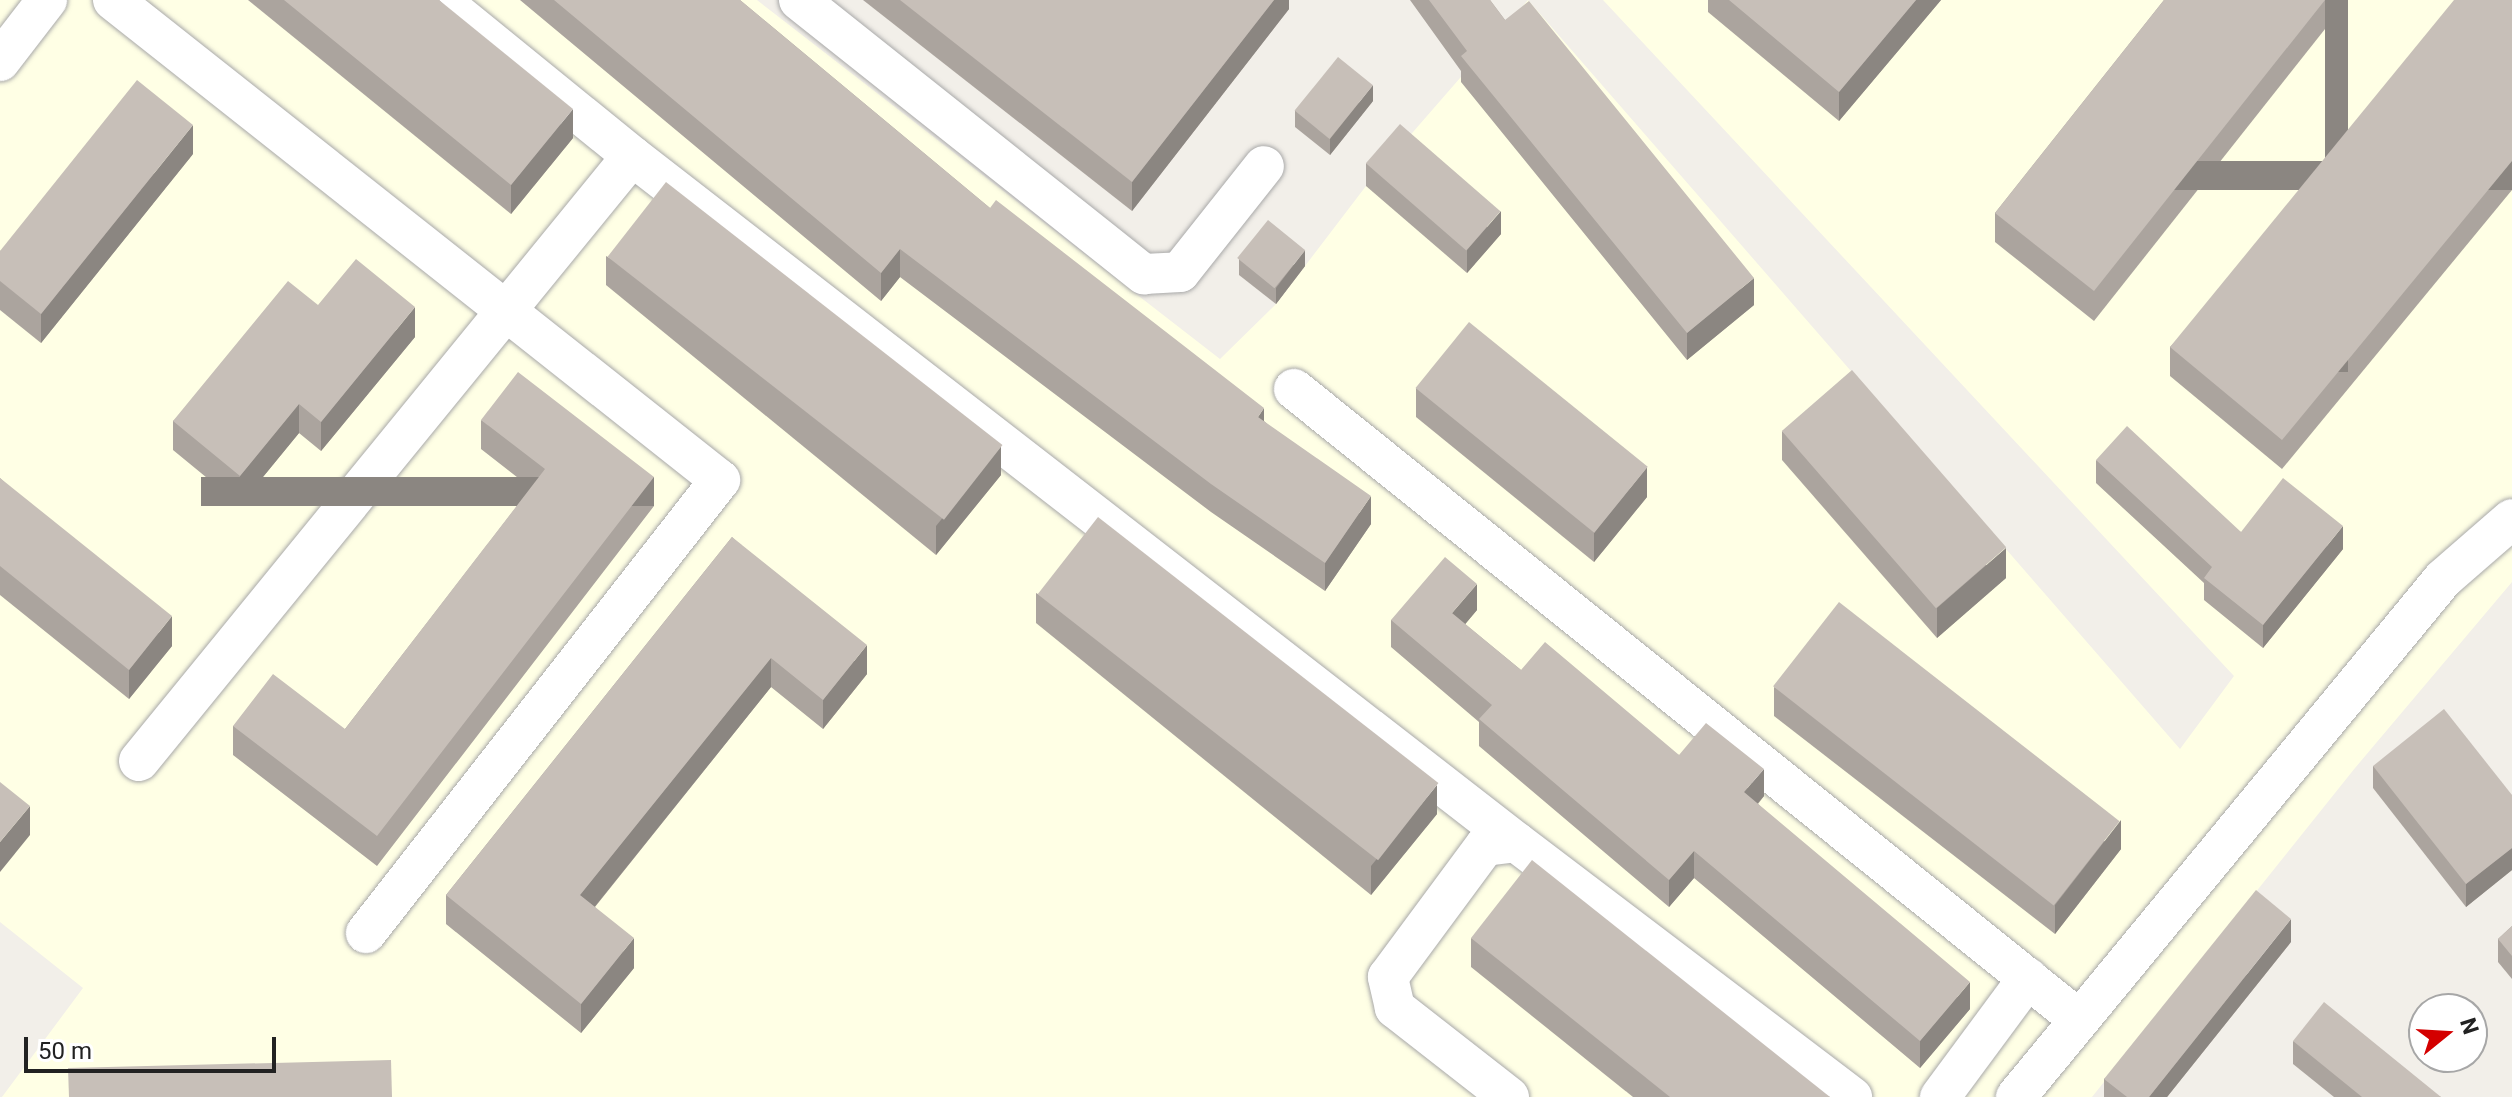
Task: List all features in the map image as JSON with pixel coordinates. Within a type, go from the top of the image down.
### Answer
[{"type":"lane","points":[[0,61],[47,0]]},
{"type":"lane","points":[[113,0],[720,480],[366,933]]},
{"type":"lane","points":[[440,0],[632,156],[1516,842],[1852,1097]]},
{"type":"lane","points":[[799,0],[1144,274],[1180,272],[1264,166]]},
{"type":"lane","points":[[139,761],[632,156]]},
{"type":"lane","points":[[1294,389],[2078,1019]]},
{"type":"lane","points":[[2016,1097],[2443,579],[2512,519]]},
{"type":"lane","points":[[1509,1097],[1395,1008],[1388,977],[1485,846],[1516,842]]},
{"type":"lane","points":[[1940,1097],[2028,978]]},
{"type":"shaded area","points":[[0,0],[757,0],[1220,359],[1276,304],[1366,186],[1528,0],[2180,749],[2234,676],[1603,0],[2512,0],[2512,582],[2355,768],[2092,1097],[2,1097],[83,988],[0,922]]},
{"type":"building","points":[[284,0],[439,0],[573,109],[511,185]]},
{"type":"building","points":[[554,0],[740,0],[990,208],[996,200],[1264,408],[1258,417],[1371,496],[1325,563],[1211,484],[900,249],[881,273]]},
{"type":"building","points":[[900,0],[1274,0],[1132,182]]},
{"type":"building","points":[[1429,0],[1490,0],[1505,20],[1529,1],[1754,278],[1687,333],[1461,56],[1467,51]]},
{"type":"building","points":[[1729,0],[1916,0],[1839,92]]},
{"type":"building","points":[[2164,0],[2325,0],[2094,291],[1995,213]]},
{"type":"building","points":[[2454,0],[2512,0],[2512,161],[2282,440],[2170,347]]},
{"type":"building","points":[[1338,57],[1373,85],[1330,139],[1295,111]]},
{"type":"building","points":[[137,80],[193,125],[41,314],[0,281],[0,251]]},
{"type":"building","points":[[1400,124],[1500,211],[1466,251],[1366,163]]},
{"type":"building","points":[[666,182],[1002,445],[944,520],[608,257]]},
{"type":"building","points":[[1268,220],[1305,250],[1274,288],[1237,258]]},
{"type":"building","points":[[356,259],[415,307],[321,422],[299,404],[240,476],[173,421],[288,281],[318,305]]},
{"type":"building","points":[[1469,322],[1648,467],[1594,533],[1416,388]]},
{"type":"building","points":[[1852,370],[2006,547],[1936,608],[1782,431]]},
{"type":"building","points":[[518,372],[654,477],[377,836],[233,726],[273,674],[345,729],[545,469],[481,420]]},
{"type":"building","points":[[2127,426],[2241,532],[2283,478],[2343,526],[2263,625],[2204,578],[2212,567],[2096,460]]},
{"type":"building","points":[[0,478],[172,616],[129,670],[0,566]]},
{"type":"building","points":[[1098,517],[1438,783],[1378,860],[1038,594]]},
{"type":"building","points":[[732,537],[867,645],[823,700],[771,658],[580,895],[634,938],[581,1004],[446,895]]},
{"type":"building","points":[[1445,557],[1477,584],[1452,613],[1521,670],[1545,642],[1679,755],[1706,723],[1764,769],[1744,792],[1970,982],[1920,1041],[1694,851],[1669,880],[1479,719],[1492,705],[1391,620]]},
{"type":"building","points":[[1839,602],[2120,821],[2054,905],[1773,686]]},
{"type":"building","points":[[2444,709],[2512,795],[2512,848],[2466,884],[2373,766]]},
{"type":"building","points":[[0,782],[30,806],[0,842]]},
{"type":"building","points":[[1532,860],[1830,1097],[1670,1097],[1471,938]]},
{"type":"building","points":[[2256,890],[2291,919],[2149,1097],[2127,1097],[2104,1079]]},
{"type":"building","points":[[2512,926],[2512,956],[2498,939]]},
{"type":"building","points":[[2324,1002],[2441,1097],[2362,1097],[2293,1041]]},
{"type":"building","points":[[391,1060],[392,1097],[69,1097],[68,1068]]}]
